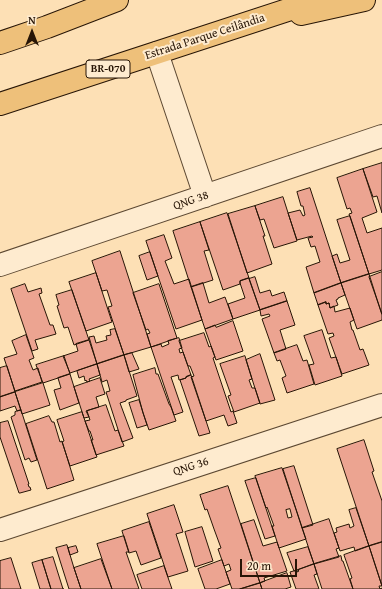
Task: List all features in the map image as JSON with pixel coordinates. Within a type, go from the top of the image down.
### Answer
[{"type":"highway","points":[[0,43],[117,0]]},
{"type":"highway","name":"Estrada Parque Ceilândia","points":[[0,104],[318,0]]},
{"type":"highway","points":[[216,34],[364,0]]},
{"type":"street","points":[[157,53],[205,196]]},
{"type":"street","name":"QNG 38","points":[[0,265],[382,136]]},
{"type":"street","name":"QNG 36","points":[[0,530],[382,405]]},
{"type":"building","points":[[382,163],[382,213],[377,196],[373,197],[363,169]]},
{"type":"building","points":[[363,169],[377,212],[362,218],[367,233],[382,228],[382,270],[369,274],[349,214],[352,213],[350,208],[347,209],[337,178]]},
{"type":"building","points":[[310,188],[341,283],[314,293],[306,267],[320,262],[315,246],[311,247],[308,238],[313,237],[297,240],[288,213],[300,210],[303,216],[305,215],[297,192]]},
{"type":"building","points":[[283,197],[297,241],[274,248],[264,219],[260,220],[255,206]]},
{"type":"building","points":[[255,206],[272,264],[247,273],[228,214]]},
{"type":"building","points":[[227,213],[249,278],[240,281],[240,284],[223,290],[200,222]]},
{"type":"building","points":[[350,216],[369,274],[341,283],[332,256],[337,254],[340,263],[350,260],[337,220]]},
{"type":"building","points":[[200,222],[209,250],[204,251],[213,280],[191,287],[173,231]]},
{"type":"building","points":[[164,235],[172,258],[165,261],[174,284],[189,279],[202,320],[176,329],[146,241]]},
{"type":"building","points":[[120,251],[151,347],[124,355],[108,307],[112,306],[107,290],[102,291],[92,261]]},
{"type":"building","points":[[150,252],[158,276],[147,280],[139,256]]},
{"type":"building","points":[[382,272],[382,314],[369,277]]},
{"type":"building","points":[[96,273],[112,322],[86,331],[69,282]]},
{"type":"building","points":[[369,274],[382,315],[382,320],[357,329],[341,283]]},
{"type":"building","points":[[255,277],[260,293],[270,290],[272,296],[284,292],[287,301],[260,310],[249,279]]},
{"type":"building","points":[[249,278],[260,310],[233,319],[228,304],[245,298],[240,281]]},
{"type":"building","points":[[203,283],[209,303],[225,297],[233,319],[205,329],[191,287]]},
{"type":"building","points":[[341,283],[345,295],[336,300],[338,305],[330,308],[329,303],[326,304],[326,302],[318,305],[314,293]]},
{"type":"building","points":[[25,284],[28,292],[41,288],[42,293],[39,294],[50,325],[53,325],[56,334],[35,340],[38,349],[32,351],[11,289]]},
{"type":"building","points":[[159,284],[177,338],[151,347],[147,334],[150,333],[148,329],[146,330],[133,293]]},
{"type":"building","points":[[72,290],[89,340],[74,345],[68,327],[64,328],[57,306],[59,305],[56,295]]},
{"type":"building","points":[[287,301],[295,325],[280,330],[286,349],[274,353],[262,319],[270,316],[269,314],[261,316],[260,310]]},
{"type":"building","points":[[326,302],[326,304],[329,303],[330,308],[334,306],[335,312],[350,308],[354,320],[350,322],[352,330],[360,350],[363,349],[369,365],[342,374],[329,338],[334,336],[333,333],[328,334],[318,305]]},
{"type":"building","points":[[233,321],[243,351],[216,360],[205,329]]},
{"type":"building","points":[[115,329],[124,355],[97,364],[89,337],[94,336],[96,343],[107,340],[106,336],[111,335],[110,330]]},
{"type":"building","points":[[322,330],[331,358],[336,357],[342,376],[315,385],[309,365],[314,364],[304,336]]},
{"type":"building","points":[[204,333],[209,347],[211,346],[215,357],[213,358],[231,412],[233,411],[237,423],[228,426],[224,415],[206,421],[191,377],[194,376],[190,366],[188,366],[179,341]]},
{"type":"building","points":[[26,335],[34,358],[29,360],[33,370],[38,368],[42,382],[15,391],[4,358],[17,354],[12,341]]},
{"type":"building","points":[[179,338],[182,348],[179,349],[180,353],[183,352],[191,375],[179,380],[178,375],[171,377],[183,412],[174,415],[151,347],[161,344],[162,347],[169,344],[168,341]]},
{"type":"building","points":[[89,340],[97,364],[70,373],[63,356],[78,351],[76,344]]},
{"type":"building","points":[[297,345],[303,361],[307,360],[314,384],[287,393],[282,378],[286,376],[280,360],[277,361],[274,353]]},
{"type":"building","points":[[132,353],[139,369],[129,372],[124,355]]},
{"type":"building","points":[[260,354],[275,400],[260,404],[246,360]]},
{"type":"building","points":[[124,355],[137,396],[120,403],[133,438],[122,442],[106,392],[110,391],[107,380],[102,382],[97,364]]},
{"type":"building","points":[[64,356],[70,374],[43,383],[36,365]]},
{"type":"building","points":[[245,356],[252,379],[249,380],[252,388],[255,388],[260,403],[234,412],[228,396],[231,395],[220,364]]},
{"type":"building","points":[[97,364],[100,375],[89,379],[90,381],[87,382],[86,380],[85,381],[84,376],[79,378],[77,371]]},
{"type":"building","points":[[7,366],[15,392],[0,397],[0,368]]},
{"type":"building","points":[[155,368],[156,374],[158,374],[176,421],[149,430],[133,375]]},
{"type":"building","points":[[70,374],[79,403],[60,410],[54,390],[61,388],[58,378]]},
{"type":"building","points":[[191,375],[210,433],[199,436],[180,380]]},
{"type":"building","points":[[100,378],[105,394],[96,397],[99,407],[86,411],[89,417],[84,418],[74,387]]},
{"type":"building","points":[[43,383],[50,405],[22,414],[15,392]]},
{"type":"building","points":[[15,392],[21,410],[17,411],[15,406],[0,411],[0,397]]},
{"type":"building","points":[[139,400],[147,425],[137,428],[129,403]]},
{"type":"building","points":[[106,405],[115,431],[118,430],[124,446],[96,455],[91,440],[93,440],[85,421],[90,420],[87,411]]},
{"type":"building","points":[[21,410],[37,460],[31,462],[29,458],[25,460],[11,417],[15,415],[15,412]]},
{"type":"building","points":[[82,412],[97,457],[70,466],[57,420]]},
{"type":"building","points":[[49,416],[52,422],[54,422],[60,442],[62,441],[74,480],[47,489],[26,424]]},
{"type":"building","points":[[8,421],[31,490],[20,493],[0,437],[0,423]]},
{"type":"building","points":[[364,440],[374,471],[372,472],[382,501],[382,542],[369,546],[337,449]]},
{"type":"building","points":[[294,466],[313,525],[302,528],[283,469]]},
{"type":"building","points":[[282,468],[306,539],[279,548],[272,526],[274,526],[255,476]],"holes":[[[290,509],[292,517],[288,518],[286,510]]]},
{"type":"building","points":[[256,478],[275,536],[265,539],[245,481]]},
{"type":"building","points":[[228,486],[260,583],[240,589],[232,589],[226,572],[231,570],[229,564],[224,566],[218,549],[221,548],[207,509],[205,510],[200,495]]},
{"type":"building","points":[[174,505],[183,532],[176,534],[188,571],[168,577],[147,514]]},
{"type":"building","points":[[356,508],[369,546],[355,551],[354,547],[340,551],[334,533],[337,532],[336,528],[349,524],[350,528],[354,526],[349,510]]},
{"type":"building","points":[[329,519],[339,548],[336,549],[339,557],[314,564],[302,528]]},
{"type":"building","points":[[254,520],[263,546],[277,542],[287,571],[264,578],[265,581],[260,583],[241,524]]},
{"type":"building","points":[[149,522],[161,558],[141,565],[136,551],[129,553],[122,531]]},
{"type":"building","points":[[202,527],[213,561],[195,567],[185,532]]},
{"type":"building","points":[[124,536],[129,552],[126,552],[139,589],[112,589],[97,544]]},
{"type":"building","points":[[382,542],[382,586],[369,546]]},
{"type":"building","points":[[67,545],[81,589],[69,589],[56,548]]},
{"type":"building","points":[[76,546],[78,552],[70,555],[68,548]]},
{"type":"building","points":[[369,546],[382,586],[379,586],[380,589],[353,589],[350,579],[352,578],[344,555]]},
{"type":"building","points":[[308,547],[314,564],[294,571],[287,553]]},
{"type":"building","points":[[341,556],[353,589],[322,589],[314,564]]},
{"type":"building","points":[[53,557],[63,589],[51,589],[42,560]]},
{"type":"building","points":[[11,558],[21,589],[0,589],[0,561]]},
{"type":"building","points":[[101,559],[112,589],[81,589],[74,568]]},
{"type":"building","points":[[42,560],[51,589],[40,589],[32,563]]},
{"type":"building","points":[[222,560],[230,584],[216,589],[205,589],[198,569]]},
{"type":"building","points":[[314,564],[317,574],[314,575],[319,589],[296,589],[290,572],[297,570],[297,572],[299,571],[298,570]]},
{"type":"building","points":[[164,566],[172,589],[142,589],[137,575]]},
{"type":"building","points":[[287,573],[291,587],[285,589],[262,589],[260,583]]},
{"type":"building","points":[[260,583],[262,589],[240,589]]}]
